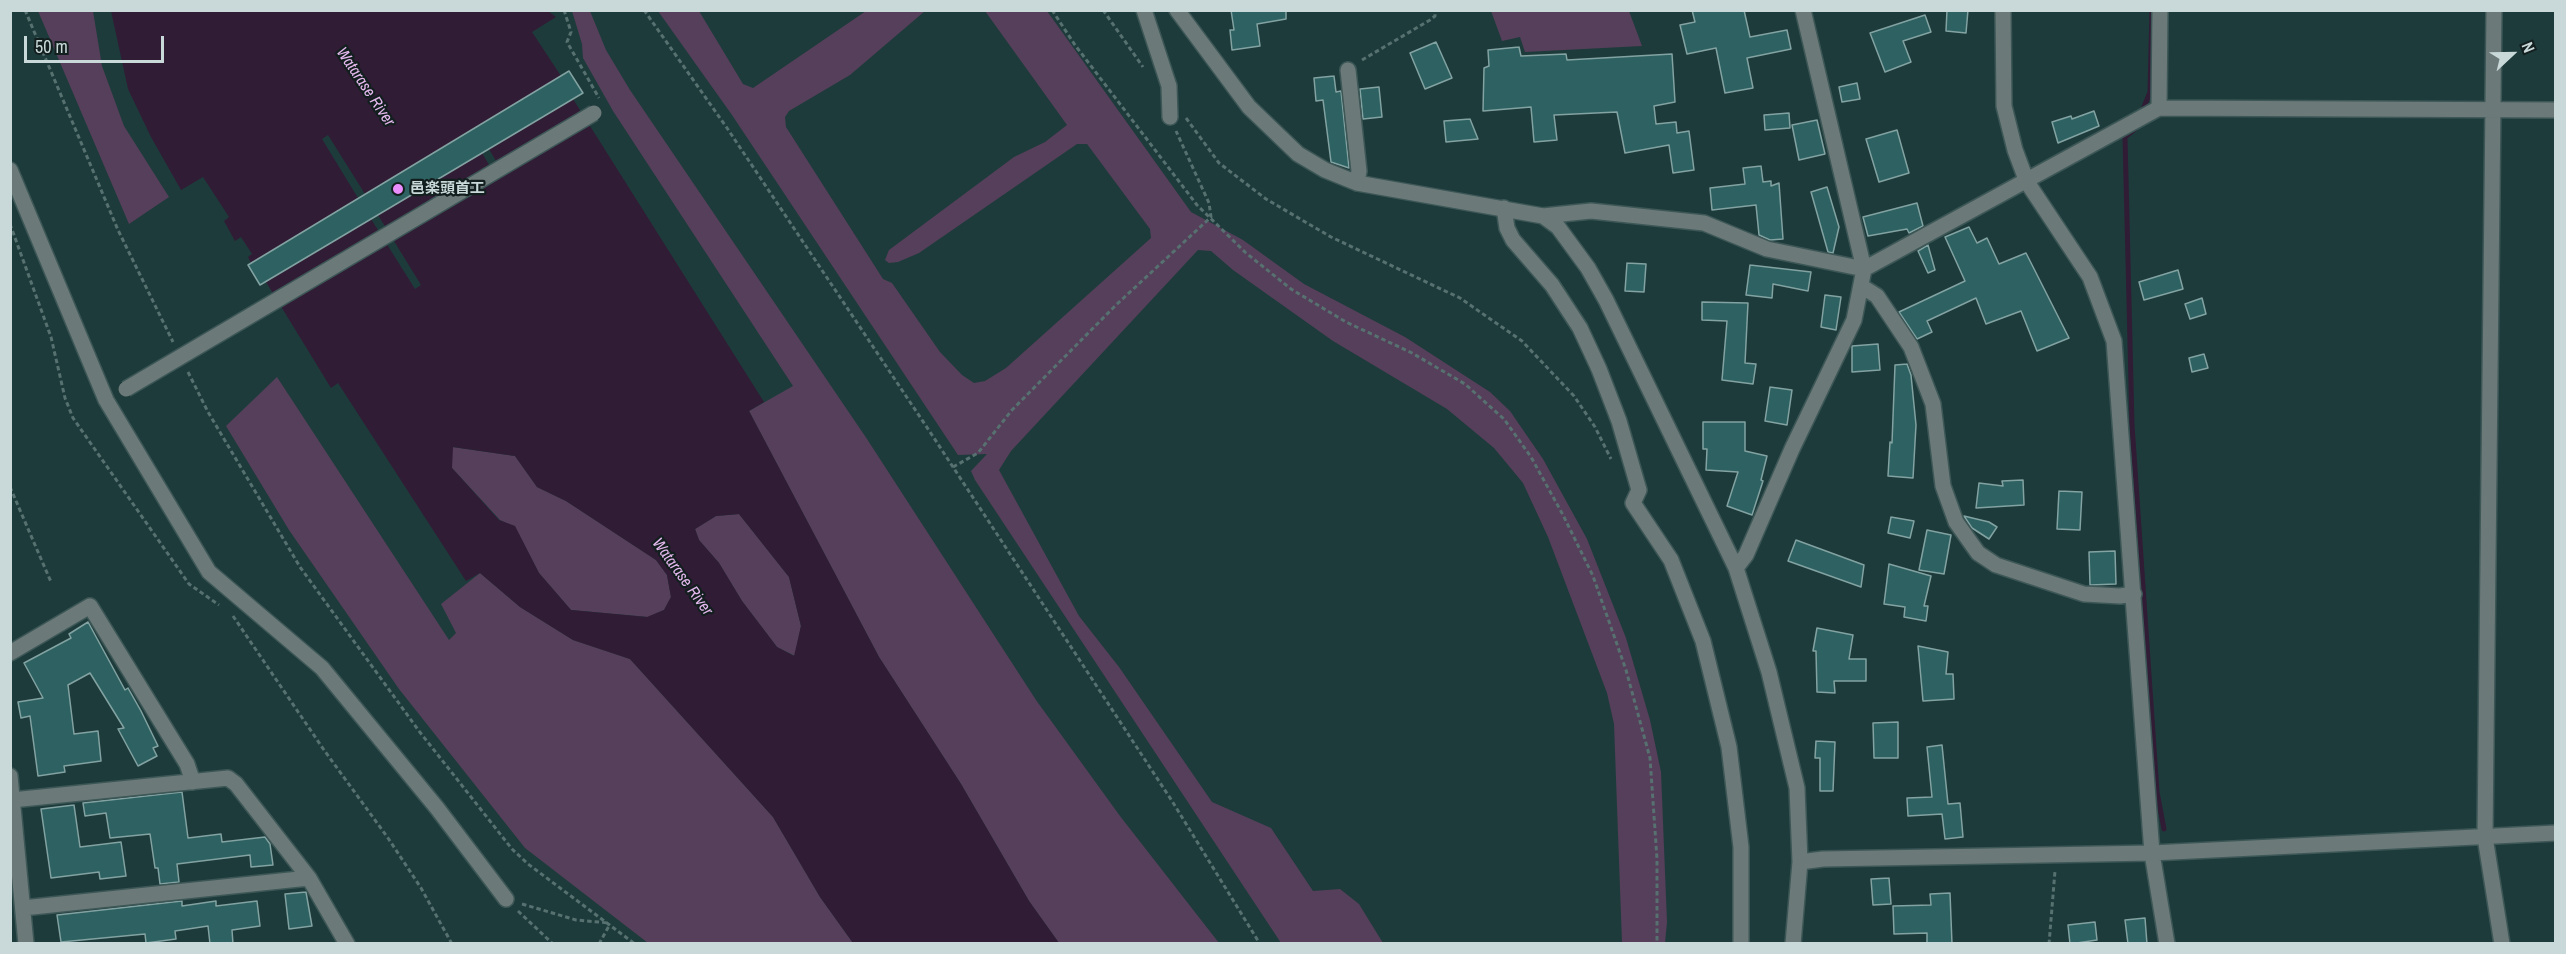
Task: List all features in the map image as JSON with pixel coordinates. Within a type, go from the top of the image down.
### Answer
[{"type":"street","points":[[1144,10],[1169,86],[1170,117]]},
{"type":"street","points":[[1177,10],[1237,92],[1280,140],[1325,170],[1357,183],[1543,216],[1591,211],[1704,224],[1767,249],[1864,269],[2159,108],[2556,110]]},
{"type":"street","points":[[1736,568],[1746,555],[1792,449],[1854,320],[1864,269],[1803,10]]},
{"type":"street","points":[[2003,10],[2004,106],[2027,182],[2090,277],[2114,341],[2152,853],[2167,944]]},
{"type":"street","points":[[2159,108],[2160,10]]},
{"type":"street","points":[[2494,10],[2485,837],[2502,944]]},
{"type":"street","points":[[1348,70],[1359,171],[1357,183]]},
{"type":"street","points":[[106,400],[597,107]]},
{"type":"street","points":[[10,170],[106,400],[209,572],[322,668],[437,808],[506,899]]},
{"type":"street","points":[[1504,208],[1507,228],[1513,240],[1552,285],[1580,328],[1599,369],[1619,421],[1639,490],[1633,503],[1671,560],[1703,641],[1730,758],[1741,847],[1741,944]]},
{"type":"street","points":[[1543,216],[1558,227],[1606,300],[1736,568],[1769,672],[1797,788],[1800,861],[1793,944]]},
{"type":"street","points":[[1861,286],[1877,296],[1911,347],[1933,404],[1943,486],[1956,522],[1978,553],[1996,565],[2084,594],[2120,596],[2134,594]]},
{"type":"street","points":[[10,653],[90,606],[187,764],[193,782]]},
{"type":"street","points":[[10,776],[26,944]]},
{"type":"street","points":[[12,800],[228,778],[236,784],[309,878],[347,944]]},
{"type":"street","points":[[1800,861],[2152,853],[2556,833]]},
{"type":"street","points":[[23,908],[309,878]]},
{"type":"path","points":[[25,10],[118,230],[176,347]]},
{"type":"path","points":[[564,10],[571,32],[567,42],[597,107]]},
{"type":"path","points":[[644,10],[727,128],[953,467],[1172,801],[1260,944]]},
{"type":"path","points":[[1052,10],[1197,205],[1246,253],[1291,289],[1346,322],[1412,352],[1465,384],[1504,419],[1531,457],[1593,576],[1626,670],[1650,758],[1657,859],[1657,944]]},
{"type":"path","points":[[1103,10],[1150,74]]},
{"type":"path","points":[[1348,70],[1430,20],[1435,16],[1435,10]]},
{"type":"path","points":[[1169,94],[1219,163],[1266,199],[1331,237],[1460,298],[1522,341],[1574,396],[1595,427],[1614,465]]},
{"type":"path","points":[[1170,117],[1209,203],[1211,217]]},
{"type":"path","points":[[953,467],[978,453],[1012,410],[1116,305],[1211,217]]},
{"type":"path","points":[[187,369],[208,412],[300,567],[419,731],[512,849],[528,864],[635,944]]},
{"type":"path","points":[[10,487],[51,582]]},
{"type":"path","points":[[2049,944],[2056,855]]},
{"type":"path","points":[[506,899],[576,920],[610,924]]},
{"type":"path","points":[[506,899],[553,944]]},
{"type":"path","points":[[599,944],[610,924]]},
{"type":"shaded area","points":[[38,11],[93,11],[102,66],[124,126],[169,197],[129,224]]},
{"type":"shaded area","points":[[572,11],[590,11],[606,50],[630,90],[867,439],[1036,700],[1120,816],[1219,943],[1059,943],[1029,901],[961,784],[879,657],[749,411],[793,386],[613,111],[583,58],[582,44]]},
{"type":"shaded area","points":[[658,11],[699,11],[743,84],[753,88],[866,11],[925,11],[850,75],[789,111],[785,117],[786,127],[883,279],[892,283],[940,352],[962,375],[974,383],[985,381],[1006,368],[1151,238],[1150,229],[1087,144],[1077,144],[919,253],[898,262],[889,263],[885,260],[889,250],[1014,157],[1045,142],[1067,125],[985,11],[1047,11],[1191,212],[1243,240],[1304,284],[1405,337],[1490,392],[1510,411],[1543,459],[1587,539],[1626,638],[1650,720],[1661,772],[1667,922],[1665,943],[1622,943],[1614,724],[1607,693],[1548,537],[1523,483],[1494,448],[1447,409],[1333,341],[1233,270],[1211,251],[1198,250],[1011,451],[999,470],[1079,616],[1119,667],[1212,802],[1271,828],[1313,891],[1340,889],[1359,904],[1383,943],[1281,943],[975,480],[971,471],[987,454],[958,455],[732,115]]},
{"type":"shaded area","points":[[1491,11],[1629,11],[1642,46],[1525,52],[1520,37],[1502,41]]},
{"type":"shaded area","points":[[277,377],[449,640],[456,633],[441,604],[480,573],[520,607],[573,640],[630,659],[773,817],[820,897],[853,943],[648,943],[525,848],[399,689],[289,530],[226,426]]},
{"type":"shaded area","points":[[452,447],[515,456],[537,487],[566,501],[656,560],[667,575],[671,597],[664,610],[648,617],[571,610],[539,573],[515,527],[500,520],[452,468]]},
{"type":"shaded area","points":[[739,514],[789,577],[801,626],[795,656],[777,647],[742,601],[719,563],[699,540],[695,529],[716,516]]},
{"type":"water","name":"Watarase River","points":[[111,11],[548,11],[556,17],[532,32],[561,76],[365,194],[328,135],[322,139],[358,198],[251,263],[248,257],[252,254],[241,237],[235,241],[224,221],[229,217],[203,177],[181,190],[151,137],[128,89]]},
{"type":"water","name":"Watarase River","points":[[573,99],[764,402],[749,411],[879,657],[961,784],[1029,901],[1059,943],[853,943],[820,897],[773,817],[630,659],[573,640],[520,607],[480,573],[466,581],[338,383],[331,388],[266,282],[371,219],[415,289],[421,285],[378,215],[482,153],[497,178],[504,175],[489,149]],"holes":[[[453,447],[515,456],[537,487],[566,501],[656,560],[667,575],[671,597],[664,610],[647,617],[571,610],[539,573],[515,526],[499,520],[452,468]],[[739,514],[789,577],[801,626],[794,656],[777,647],[742,601],[719,563],[699,540],[695,529],[716,516]]]},
{"type":"building","points":[[1231,10],[1286,10],[1286,19],[1257,24],[1260,46],[1232,50],[1230,30],[1234,30]]},
{"type":"building","points":[[1692,10],[1744,10],[1750,37],[1787,30],[1791,49],[1747,58],[1753,88],[1725,93],[1716,48],[1687,54],[1680,25],[1695,22]]},
{"type":"building","points":[[1947,10],[1968,10],[1966,33],[1946,31]]},
{"type":"building","points":[[1925,15],[1931,32],[1903,41],[1911,62],[1885,72],[1870,33]]},
{"type":"building","points":[[1436,42],[1452,78],[1425,89],[1410,53]]},
{"type":"building","points":[[1519,47],[1521,56],[1566,54],[1567,60],[1672,54],[1675,102],[1654,106],[1656,124],[1676,122],[1677,133],[1689,131],[1694,170],[1673,173],[1669,145],[1625,153],[1617,112],[1554,115],[1557,140],[1534,142],[1531,107],[1483,111],[1484,68],[1489,66],[1488,50]]},
{"type":"building","name":"邑楽頭首工","points":[[569,71],[583,93],[260,285],[248,265]]},
{"type":"building","points":[[1334,76],[1336,92],[1341,91],[1349,168],[1331,162],[1323,100],[1316,101],[1314,78]]},
{"type":"building","points":[[1857,83],[1860,99],[1842,102],[1839,87]]},
{"type":"building","points":[[1379,87],[1382,117],[1363,119],[1360,89]]},
{"type":"building","points":[[2094,111],[2099,126],[2058,143],[2052,122],[2071,116],[2072,119]]},
{"type":"building","points":[[1789,113],[1790,128],[1765,130],[1764,115]]},
{"type":"building","points":[[1470,119],[1478,139],[1446,142],[1444,121]]},
{"type":"building","points":[[1817,120],[1825,154],[1799,160],[1792,125]]},
{"type":"building","points":[[1897,130],[1909,173],[1879,182],[1866,139]]},
{"type":"building","points":[[1761,166],[1763,182],[1771,181],[1771,186],[1779,183],[1783,239],[1770,240],[1759,235],[1756,205],[1712,210],[1710,188],[1745,184],[1743,168]]},
{"type":"building","points":[[1827,187],[1839,227],[1833,253],[1828,252],[1811,192]]},
{"type":"building","points":[[1917,203],[1923,226],[1909,233],[1907,229],[1868,236],[1863,217]]},
{"type":"building","points":[[1969,227],[1977,243],[1987,238],[1999,264],[2026,253],[2069,338],[2037,351],[2021,311],[1986,324],[1976,298],[1927,321],[1932,332],[1917,339],[1899,312],[1965,281],[1945,237]]},
{"type":"building","points":[[1928,245],[1935,270],[1928,273],[1918,251]]},
{"type":"building","points":[[1627,263],[1646,264],[1644,292],[1625,291]]},
{"type":"building","points":[[1750,265],[1811,272],[1808,291],[1773,284],[1772,298],[1746,295]]},
{"type":"building","points":[[2178,270],[2183,289],[2144,300],[2139,282]]},
{"type":"building","points":[[1825,295],[1841,297],[1836,330],[1821,327]]},
{"type":"building","points":[[2202,298],[2206,314],[2190,319],[2185,304]]},
{"type":"building","points":[[1702,302],[1748,303],[1745,363],[1756,364],[1753,384],[1722,380],[1727,321],[1702,320]]},
{"type":"building","points":[[1878,344],[1880,370],[1852,372],[1852,346]]},
{"type":"building","points":[[2204,354],[2208,368],[2192,372],[2189,358]]},
{"type":"building","points":[[1907,364],[1911,375],[1916,425],[1913,478],[1888,476],[1890,442],[1892,443],[1895,365]]},
{"type":"building","points":[[1770,387],[1792,390],[1787,425],[1765,421]]},
{"type":"building","points":[[1703,422],[1745,422],[1745,451],[1767,456],[1761,480],[1763,481],[1752,515],[1727,506],[1738,472],[1706,470],[1707,449],[1703,449]]},
{"type":"building","points":[[2023,480],[2024,505],[1976,508],[1979,483],[2003,486],[2002,481]]},
{"type":"building","points":[[2059,491],[2082,492],[2080,530],[2057,529]]},
{"type":"building","points":[[1964,516],[1989,522],[1997,527],[1989,539],[1972,528]]},
{"type":"building","points":[[1891,517],[1914,521],[1910,538],[1888,533]]},
{"type":"building","points":[[1927,530],[1951,535],[1944,574],[1919,570]]},
{"type":"building","points":[[1796,540],[1864,565],[1861,587],[1788,561]]},
{"type":"building","points":[[2115,551],[2116,584],[2090,585],[2089,552]]},
{"type":"building","points":[[1889,564],[1931,576],[1924,606],[1928,606],[1926,621],[1904,617],[1905,607],[1884,604]]},
{"type":"building","points":[[88,622],[125,690],[128,688],[141,711],[158,746],[153,748],[157,756],[138,766],[118,729],[124,728],[90,673],[68,685],[74,734],[98,731],[101,761],[64,766],[65,772],[38,776],[30,716],[21,718],[18,702],[43,698],[24,663],[71,638],[69,634]]},
{"type":"building","points":[[1817,628],[1853,635],[1849,659],[1866,659],[1866,681],[1834,681],[1835,693],[1817,692],[1816,651],[1813,651]]},
{"type":"building","points":[[1918,646],[1948,652],[1946,674],[1953,674],[1954,699],[1923,701]]},
{"type":"building","points":[[1898,722],[1898,758],[1874,758],[1873,723]]},
{"type":"building","points":[[1816,741],[1835,742],[1833,791],[1820,791],[1820,758],[1815,758]]},
{"type":"building","points":[[1942,745],[1948,804],[1960,803],[1963,837],[1945,839],[1942,814],[1908,816],[1907,798],[1932,797],[1927,747]]},
{"type":"building","points":[[182,792],[188,838],[221,834],[222,842],[265,837],[270,844],[273,865],[251,867],[250,855],[177,864],[179,882],[160,884],[150,834],[110,838],[106,813],[85,816],[83,803]]},
{"type":"building","points":[[74,805],[80,847],[121,842],[126,876],[100,879],[99,872],[51,878],[41,809]]},
{"type":"building","points":[[1889,878],[1891,904],[1873,905],[1871,879]]},
{"type":"building","points":[[306,892],[312,926],[289,929],[285,894]]},
{"type":"building","points":[[1950,893],[1952,944],[1927,944],[1927,933],[1894,934],[1893,906],[1931,905],[1930,894]]},
{"type":"building","points":[[182,901],[182,906],[216,901],[216,906],[257,901],[260,926],[232,930],[233,944],[210,944],[208,926],[175,931],[176,939],[146,943],[145,934],[61,942],[57,915]]},
{"type":"building","points":[[2145,918],[2147,944],[2128,944],[2125,920]]},
{"type":"building","points":[[2095,922],[2097,940],[2070,944],[2068,925]]},
{"type":"waterway","points":[[2142,112],[2150,92],[2152,10]]},
{"type":"waterway","points":[[2138,124],[2125,137],[2132,425],[2157,792],[2164,829]]},
{"type":"place","name":"邑楽頭首工","points":[[398,189]]}]
